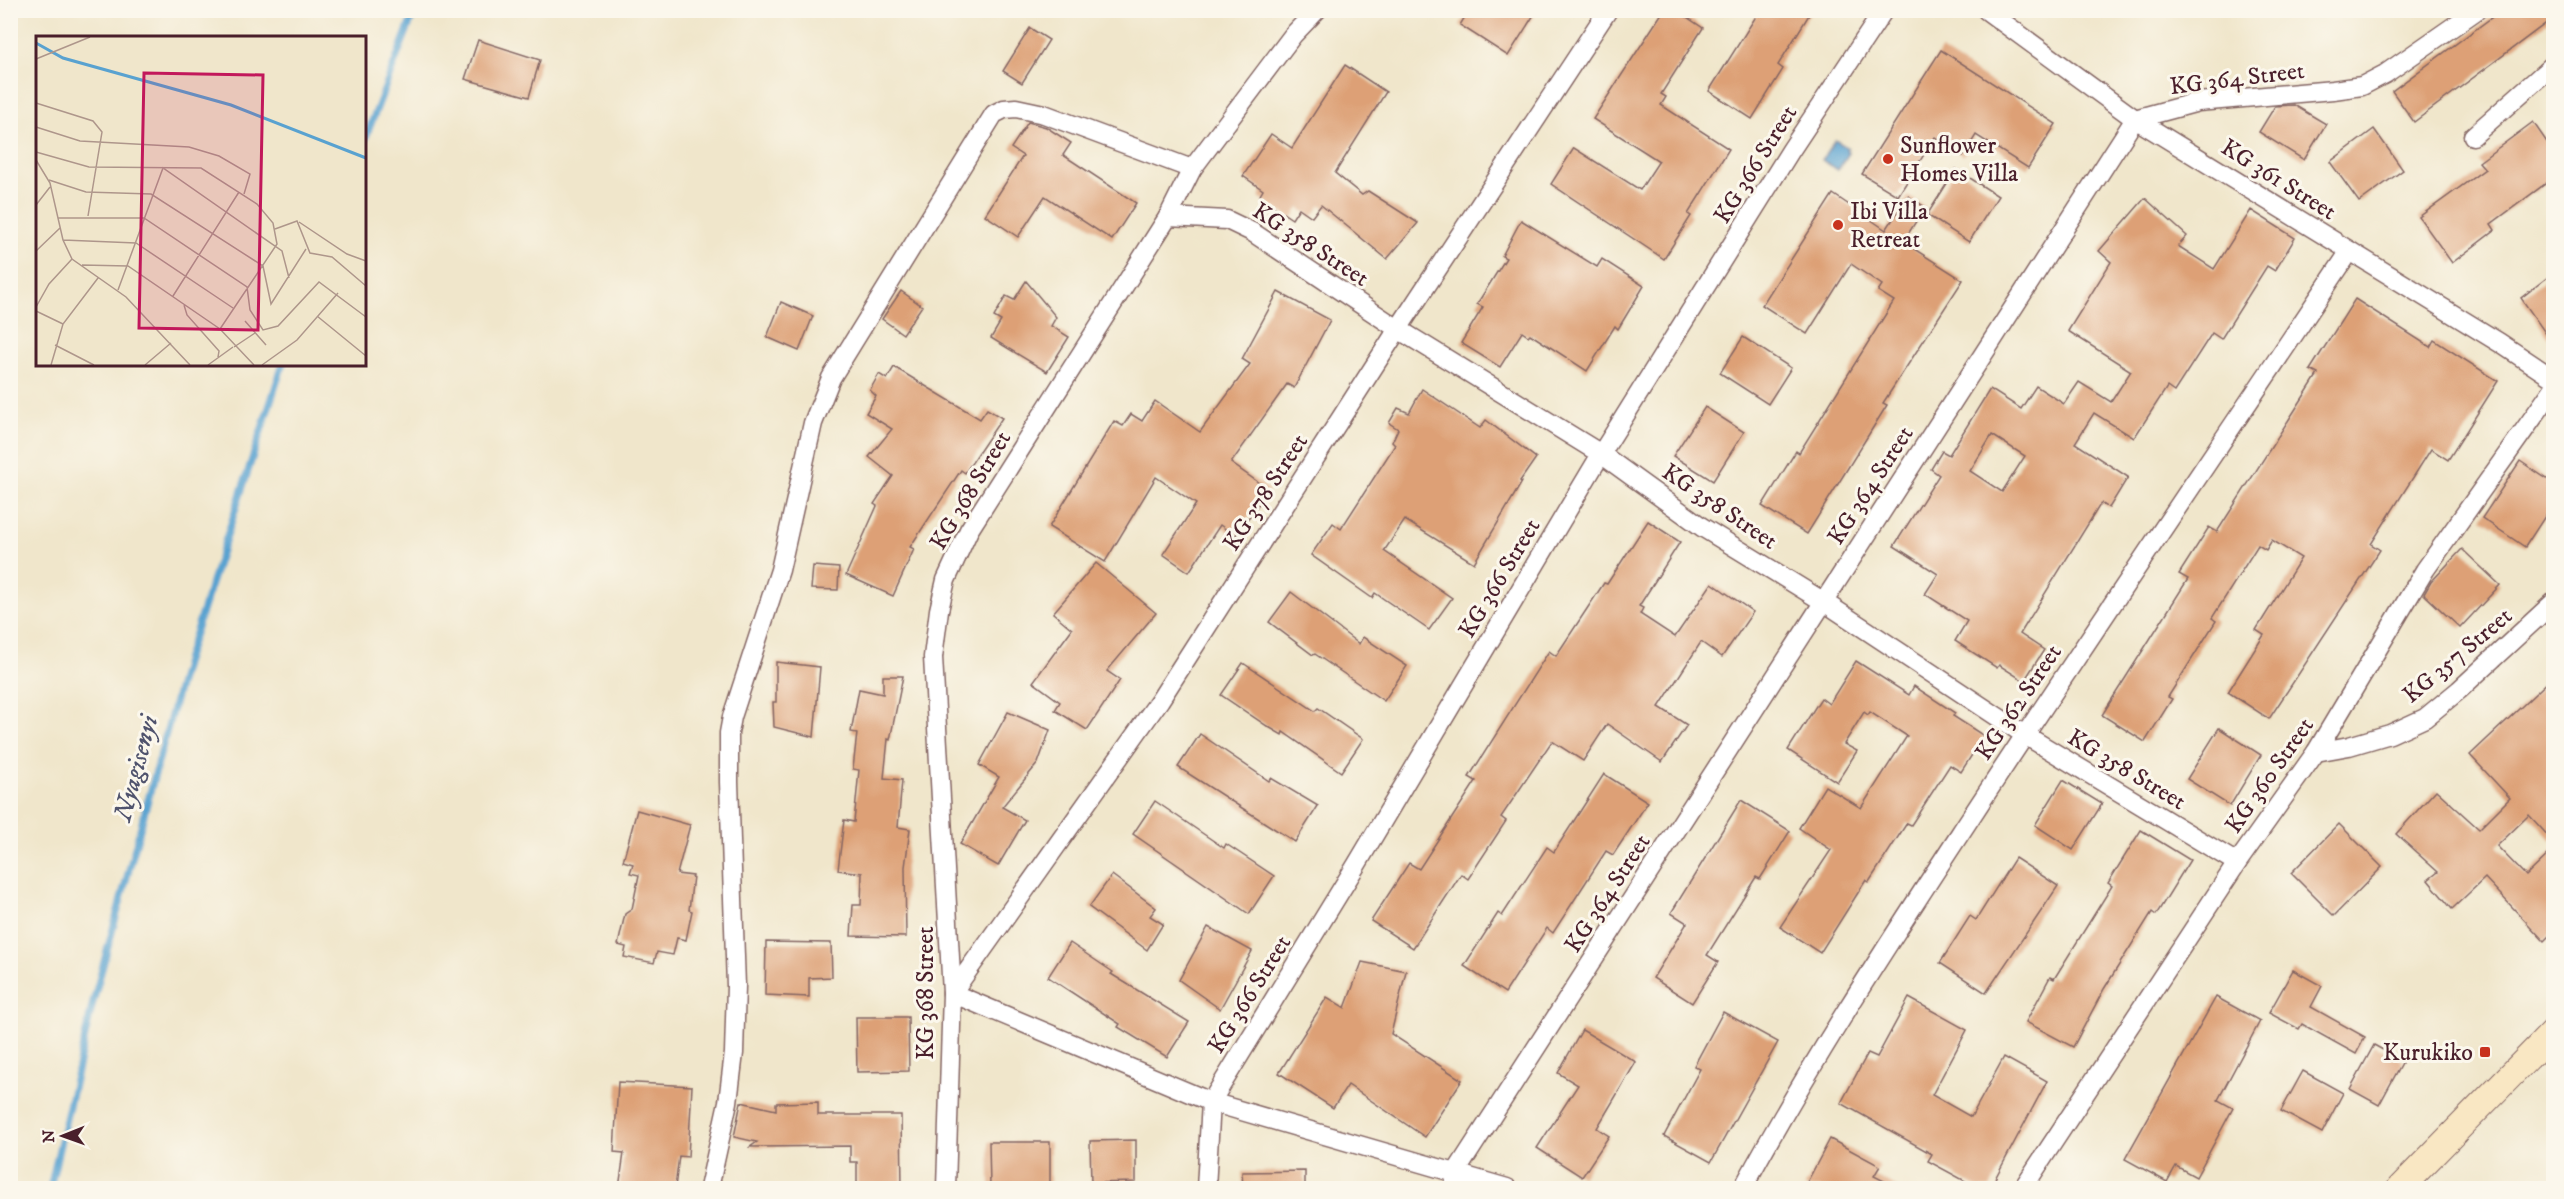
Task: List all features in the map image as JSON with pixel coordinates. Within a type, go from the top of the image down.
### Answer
[{"type":"main road","points":[[2400,1188],[2553,1031]]},
{"type":"street","name":"KG 368 Street","points":[[945,1188],[952,993],[933,657],[939,610],[946,580],[969,530],[1168,217],[1192,169],[1293,35],[1317,10]]},
{"type":"street","name":"KG 378 Street","points":[[952,993],[1160,700],[1398,329],[1608,10]]},
{"type":"street","name":"KG 366 Street","points":[[1206,1188],[1211,1102],[1357,864],[1601,454],[1791,150],[1884,10]]},
{"type":"street","name":"KG 361 Street","points":[[1986,10],[2135,118],[2500,343],[2553,379]]},
{"type":"street","name":"KG 364 Street","points":[[1455,1180],[2135,118],[2198,102],[2362,86],[2385,74],[2477,10]]},
{"type":"street","points":[[2473,136],[2553,64]]},
{"type":"street","points":[[709,1188],[728,1102],[734,1053],[736,986],[729,733],[732,717],[780,570],[813,423],[831,378],[994,114],[1004,109],[1016,108],[1044,114],[1192,169]]},
{"type":"street","name":"KG 358 Street","points":[[1168,217],[1227,220],[1252,232],[1398,329],[1601,454],[1702,527],[1824,602],[2025,735],[2237,863]]},
{"type":"street","name":"KG 362 Street","points":[[1743,1188],[1787,1105],[1887,946],[2025,735],[2350,251]]},
{"type":"street","name":"KG 360 Street","points":[[2023,1188],[2237,863],[2316,752],[2425,570],[2553,388]]},
{"type":"street","name":"KG 357 Street","points":[[2316,752],[2349,746],[2390,734],[2425,718],[2459,690],[2553,602]]},
{"type":"street","points":[[952,993],[1211,1102],[1455,1180],[1507,1188]]},
{"type":"water","points":[[1835,140],[1848,148],[1846,151],[1849,153],[1838,170],[1822,160]]},
{"type":"building","points":[[1469,10],[1537,10],[1508,56],[1460,25]]},
{"type":"building","points":[[1664,10],[1676,10],[1703,28],[1661,94],[1666,97],[1661,105],[1729,149],[1688,214],[1691,216],[1664,259],[1551,184],[1574,148],[1640,190],[1659,161],[1593,119]]},
{"type":"building","points":[[1760,10],[1812,10],[1778,65],[1783,69],[1752,119],[1709,91]]},
{"type":"building","points":[[2502,10],[2553,10],[2553,18],[2414,122],[2392,91]]},
{"type":"building","points":[[1030,28],[1049,40],[1022,83],[1003,71]]},
{"type":"building","points":[[478,40],[540,60],[529,97],[465,79]]},
{"type":"building","points":[[1941,50],[2056,124],[2028,168],[1976,135],[1963,156],[1935,137],[1898,196],[1862,174]]},
{"type":"building","points":[[1345,65],[1386,92],[1335,173],[1362,195],[1368,191],[1418,223],[1387,259],[1321,205],[1312,217],[1299,208],[1292,219],[1259,197],[1263,190],[1243,176],[1271,134],[1292,148]]},
{"type":"building","points":[[2294,105],[2326,124],[2304,160],[2259,132],[2275,106]]},
{"type":"building","points":[[1028,122],[1046,127],[1071,143],[1063,155],[1136,203],[1112,240],[1045,196],[1018,237],[985,215],[1023,156],[1011,148]]},
{"type":"building","points":[[2533,122],[2553,151],[2553,178],[2491,224],[2495,230],[2452,263],[2419,217],[2485,169],[2479,162]]},
{"type":"building","points":[[2374,129],[2403,170],[2359,202],[2330,162]]},
{"type":"building","points":[[1956,169],[1998,196],[1969,242],[1927,215]]},
{"type":"building","points":[[1833,194],[1886,230],[1908,196],[1925,207],[1903,242],[1963,280],[1883,403],[1887,405],[1807,534],[1762,506],[1796,451],[1799,453],[1894,301],[1878,291],[1882,285],[1851,264],[1807,334],[1762,305]]},
{"type":"building","points":[[2145,198],[2187,236],[2178,246],[2214,269],[2251,210],[2295,238],[2275,271],[2267,266],[2221,339],[2212,333],[2174,392],[2167,387],[2134,438],[2094,413],[2075,443],[2128,477],[2109,508],[2101,503],[2020,634],[2044,650],[2024,681],[1999,665],[1997,668],[1955,641],[1967,621],[1925,594],[1938,574],[1894,546],[1939,475],[1931,469],[1942,451],[1949,455],[1990,389],[2021,409],[2036,386],[2064,404],[2079,382],[2111,402],[2131,371],[2068,331],[2111,262],[2099,251]],"holes":[[[1992,435],[2025,456],[2002,492],[1970,471]]]},
{"type":"building","points":[[1521,220],[1597,267],[1602,259],[1644,286],[1618,329],[1615,326],[1587,371],[1530,334],[1528,336],[1522,332],[1500,367],[1461,343],[1483,307],[1477,304],[1506,258],[1502,256]]},
{"type":"building","points":[[2553,273],[2553,344],[2521,298]]},
{"type":"building","points":[[1026,281],[1056,317],[1051,326],[1069,337],[1047,372],[991,338],[1001,321],[994,317],[1006,296],[1014,300]]},
{"type":"building","points":[[901,291],[922,306],[903,334],[882,319]]},
{"type":"building","points":[[1278,292],[1330,320],[1294,388],[1287,384],[1231,463],[1269,490],[1235,536],[1220,525],[1189,572],[1163,554],[1196,504],[1156,477],[1105,562],[1049,527],[1114,421],[1123,426],[1131,414],[1142,421],[1155,401],[1200,432],[1250,364],[1242,359]]},
{"type":"building","points":[[2355,299],[2430,347],[2434,340],[2498,381],[2448,460],[2431,449],[2371,544],[2380,550],[2269,719],[2228,692],[2264,635],[2256,630],[2301,558],[2272,540],[2266,550],[2258,545],[2212,618],[2216,621],[2168,697],[2172,699],[2145,742],[2102,715],[2188,579],[2179,574],[2209,527],[2217,532],[2318,374],[2310,370]]},
{"type":"building","points":[[781,302],[813,316],[799,351],[767,337]]},
{"type":"building","points":[[1743,337],[1791,368],[1768,404],[1720,373]]},
{"type":"building","points":[[894,367],[980,419],[987,409],[1002,418],[965,473],[961,470],[910,547],[914,549],[893,596],[846,575],[877,506],[874,504],[893,476],[869,457],[892,429],[866,413],[876,396],[870,390],[879,374],[887,379]]},
{"type":"building","points":[[1422,389],[1480,428],[1486,420],[1536,458],[1520,481],[1522,482],[1474,563],[1405,520],[1384,551],[1452,598],[1429,630],[1375,593],[1372,598],[1311,555],[1333,523],[1341,529],[1395,445],[1392,442],[1398,429],[1389,423],[1398,408],[1409,413]]},
{"type":"building","points":[[1705,407],[1744,432],[1713,481],[1673,456]]},
{"type":"building","points":[[2520,461],[2553,483],[2553,504],[2525,547],[2482,518]]},
{"type":"building","points":[[1648,521],[1680,542],[1639,606],[1643,608],[1640,614],[1675,637],[1712,583],[1753,612],[1722,657],[1701,642],[1659,707],[1687,725],[1662,762],[1607,724],[1583,761],[1552,741],[1501,817],[1506,821],[1468,879],[1461,874],[1413,948],[1371,921],[1409,863],[1419,869],[1476,781],[1469,777],[1549,651],[1556,656]]},
{"type":"building","points":[[2462,549],[2500,585],[2460,628],[2424,594],[2431,582]]},
{"type":"building","points":[[1096,563],[1156,613],[1107,671],[1120,680],[1087,730],[1055,710],[1060,702],[1033,682],[1072,629],[1053,613]]},
{"type":"building","points":[[813,566],[839,568],[838,590],[811,589]]},
{"type":"building","points":[[1291,592],[1359,644],[1363,637],[1407,666],[1384,701],[1315,654],[1313,655],[1269,622]]},
{"type":"building","points":[[1856,661],[1909,695],[1914,686],[1955,713],[1953,716],[1984,736],[1961,772],[1950,765],[1911,825],[1907,823],[1869,882],[1866,880],[1820,953],[1780,927],[1831,850],[1799,828],[1825,786],[1861,808],[1907,736],[1870,712],[1868,715],[1864,712],[1844,744],[1857,751],[1837,782],[1788,750],[1821,698],[1829,704]]},
{"type":"building","points":[[776,662],[820,667],[814,737],[774,727]]},
{"type":"building","points":[[1243,663],[1315,711],[1318,708],[1363,739],[1341,772],[1283,732],[1282,735],[1221,695]]},
{"type":"building","points":[[883,676],[903,676],[890,740],[888,739],[884,778],[902,780],[898,827],[910,829],[905,867],[906,937],[851,936],[853,905],[861,905],[862,873],[838,870],[844,820],[854,822],[859,770],[853,769],[857,733],[851,732],[859,689],[883,694]]},
{"type":"building","points":[[2553,677],[2553,841],[2529,815],[2497,846],[2526,876],[2553,850],[2553,932],[2544,941],[2485,878],[2452,909],[2428,880],[2438,872],[2396,834],[2436,790],[2479,829],[2510,798],[2470,755]]},
{"type":"building","points":[[1008,712],[1050,730],[1038,763],[1002,807],[1025,820],[998,866],[960,844],[999,777],[979,765]]},
{"type":"building","points":[[2219,728],[2261,755],[2230,806],[2187,779]]},
{"type":"building","points":[[1200,734],[1269,781],[1271,778],[1318,806],[1295,842],[1178,767]]},
{"type":"building","points":[[1604,774],[1648,802],[1613,855],[1606,851],[1553,933],[1547,928],[1505,993],[1464,966],[1498,913],[1502,916],[1547,847],[1554,852]]},
{"type":"building","points":[[2063,780],[2102,804],[2073,850],[2035,825]]},
{"type":"building","points":[[1741,800],[1790,831],[1760,879],[1756,877],[1707,955],[1718,962],[1692,1003],[1653,978],[1687,923],[1671,913]]},
{"type":"building","points":[[1155,801],[1224,848],[1226,844],[1274,876],[1249,914],[1133,834]]},
{"type":"building","points":[[637,810],[690,825],[677,874],[693,876],[689,910],[692,911],[686,940],[677,938],[673,955],[657,952],[654,963],[624,957],[626,947],[618,945],[625,914],[632,909],[639,875],[630,873],[633,864],[623,861]]},
{"type":"building","points":[[2339,824],[2382,867],[2334,916],[2291,873]]},
{"type":"building","points":[[2141,830],[2190,860],[2156,915],[2152,912],[2104,989],[2073,1047],[2026,1022],[2050,977],[2054,979],[2112,886],[2108,883]]},
{"type":"building","points":[[2015,858],[2058,886],[1986,993],[1940,963],[1970,916],[1976,920]]},
{"type":"building","points":[[1112,875],[1156,908],[1150,916],[1163,924],[1147,950],[1089,907]]},
{"type":"building","points":[[1208,927],[1252,951],[1220,1009],[1179,980]]},
{"type":"building","points":[[766,942],[831,943],[832,977],[809,978],[809,997],[765,995]]},
{"type":"building","points":[[1070,943],[1113,972],[1111,974],[1189,1022],[1167,1057],[1118,1027],[1120,1024],[1048,977]]},
{"type":"building","points":[[1362,962],[1406,971],[1391,1034],[1462,1080],[1425,1137],[1348,1085],[1333,1108],[1279,1073],[1327,997],[1345,1008]]},
{"type":"building","points":[[2293,970],[2322,986],[2311,1007],[2365,1037],[2356,1054],[2302,1024],[2299,1029],[2269,1013]]},
{"type":"building","points":[[2216,997],[2260,1021],[2218,1100],[2233,1108],[2196,1177],[2176,1166],[2167,1182],[2125,1159]]},
{"type":"building","points":[[1909,998],[1967,1030],[1932,1095],[1971,1117],[2004,1057],[2047,1081],[1990,1188],[1978,1188],[1928,1161],[1932,1154],[1841,1103],[1868,1053],[1877,1057]]},
{"type":"building","points":[[1723,1012],[1778,1042],[1711,1162],[1664,1136],[1700,1069],[1694,1066]]},
{"type":"building","points":[[856,1017],[908,1017],[909,1071],[857,1072]]},
{"type":"building","points":[[1582,1030],[1636,1062],[1597,1128],[1609,1136],[1582,1177],[1537,1148],[1578,1085],[1558,1073]]},
{"type":"building","points":[[2374,1045],[2403,1061],[2379,1105],[2350,1089]]},
{"type":"building","points":[[2303,1071],[2343,1093],[2322,1133],[2281,1111]]},
{"type":"building","points":[[618,1082],[692,1086],[688,1157],[679,1156],[675,1188],[619,1188],[624,1153],[614,1152]]},
{"type":"building","points":[[741,1102],[776,1110],[776,1103],[818,1102],[818,1115],[901,1115],[902,1188],[857,1188],[857,1162],[850,1162],[850,1146],[750,1147],[757,1142],[734,1137]]},
{"type":"building","points":[[1830,1139],[1880,1166],[1874,1176],[1898,1188],[1804,1188]]},
{"type":"building","points":[[1136,1140],[1136,1182],[1091,1183],[1090,1141]]},
{"type":"building","points":[[989,1142],[1050,1142],[1050,1187],[990,1188]]},
{"type":"building","points":[[1305,1171],[1305,1188],[1243,1188],[1242,1172]]},
{"type":"waterway","name":"Nyagisenyi","points":[[366,137],[415,10]]},
{"type":"waterway","name":"Nyagisenyi","points":[[50,1188],[93,1002],[185,664],[282,366]]},
{"type":"place","name":"Sunflower Homes Villa","points":[[1888,159]]},
{"type":"place","name":"Ibi Villa Retreat","points":[[1838,225]]},
{"type":"place","name":"Kurukiko","points":[[2485,1052]]}]
